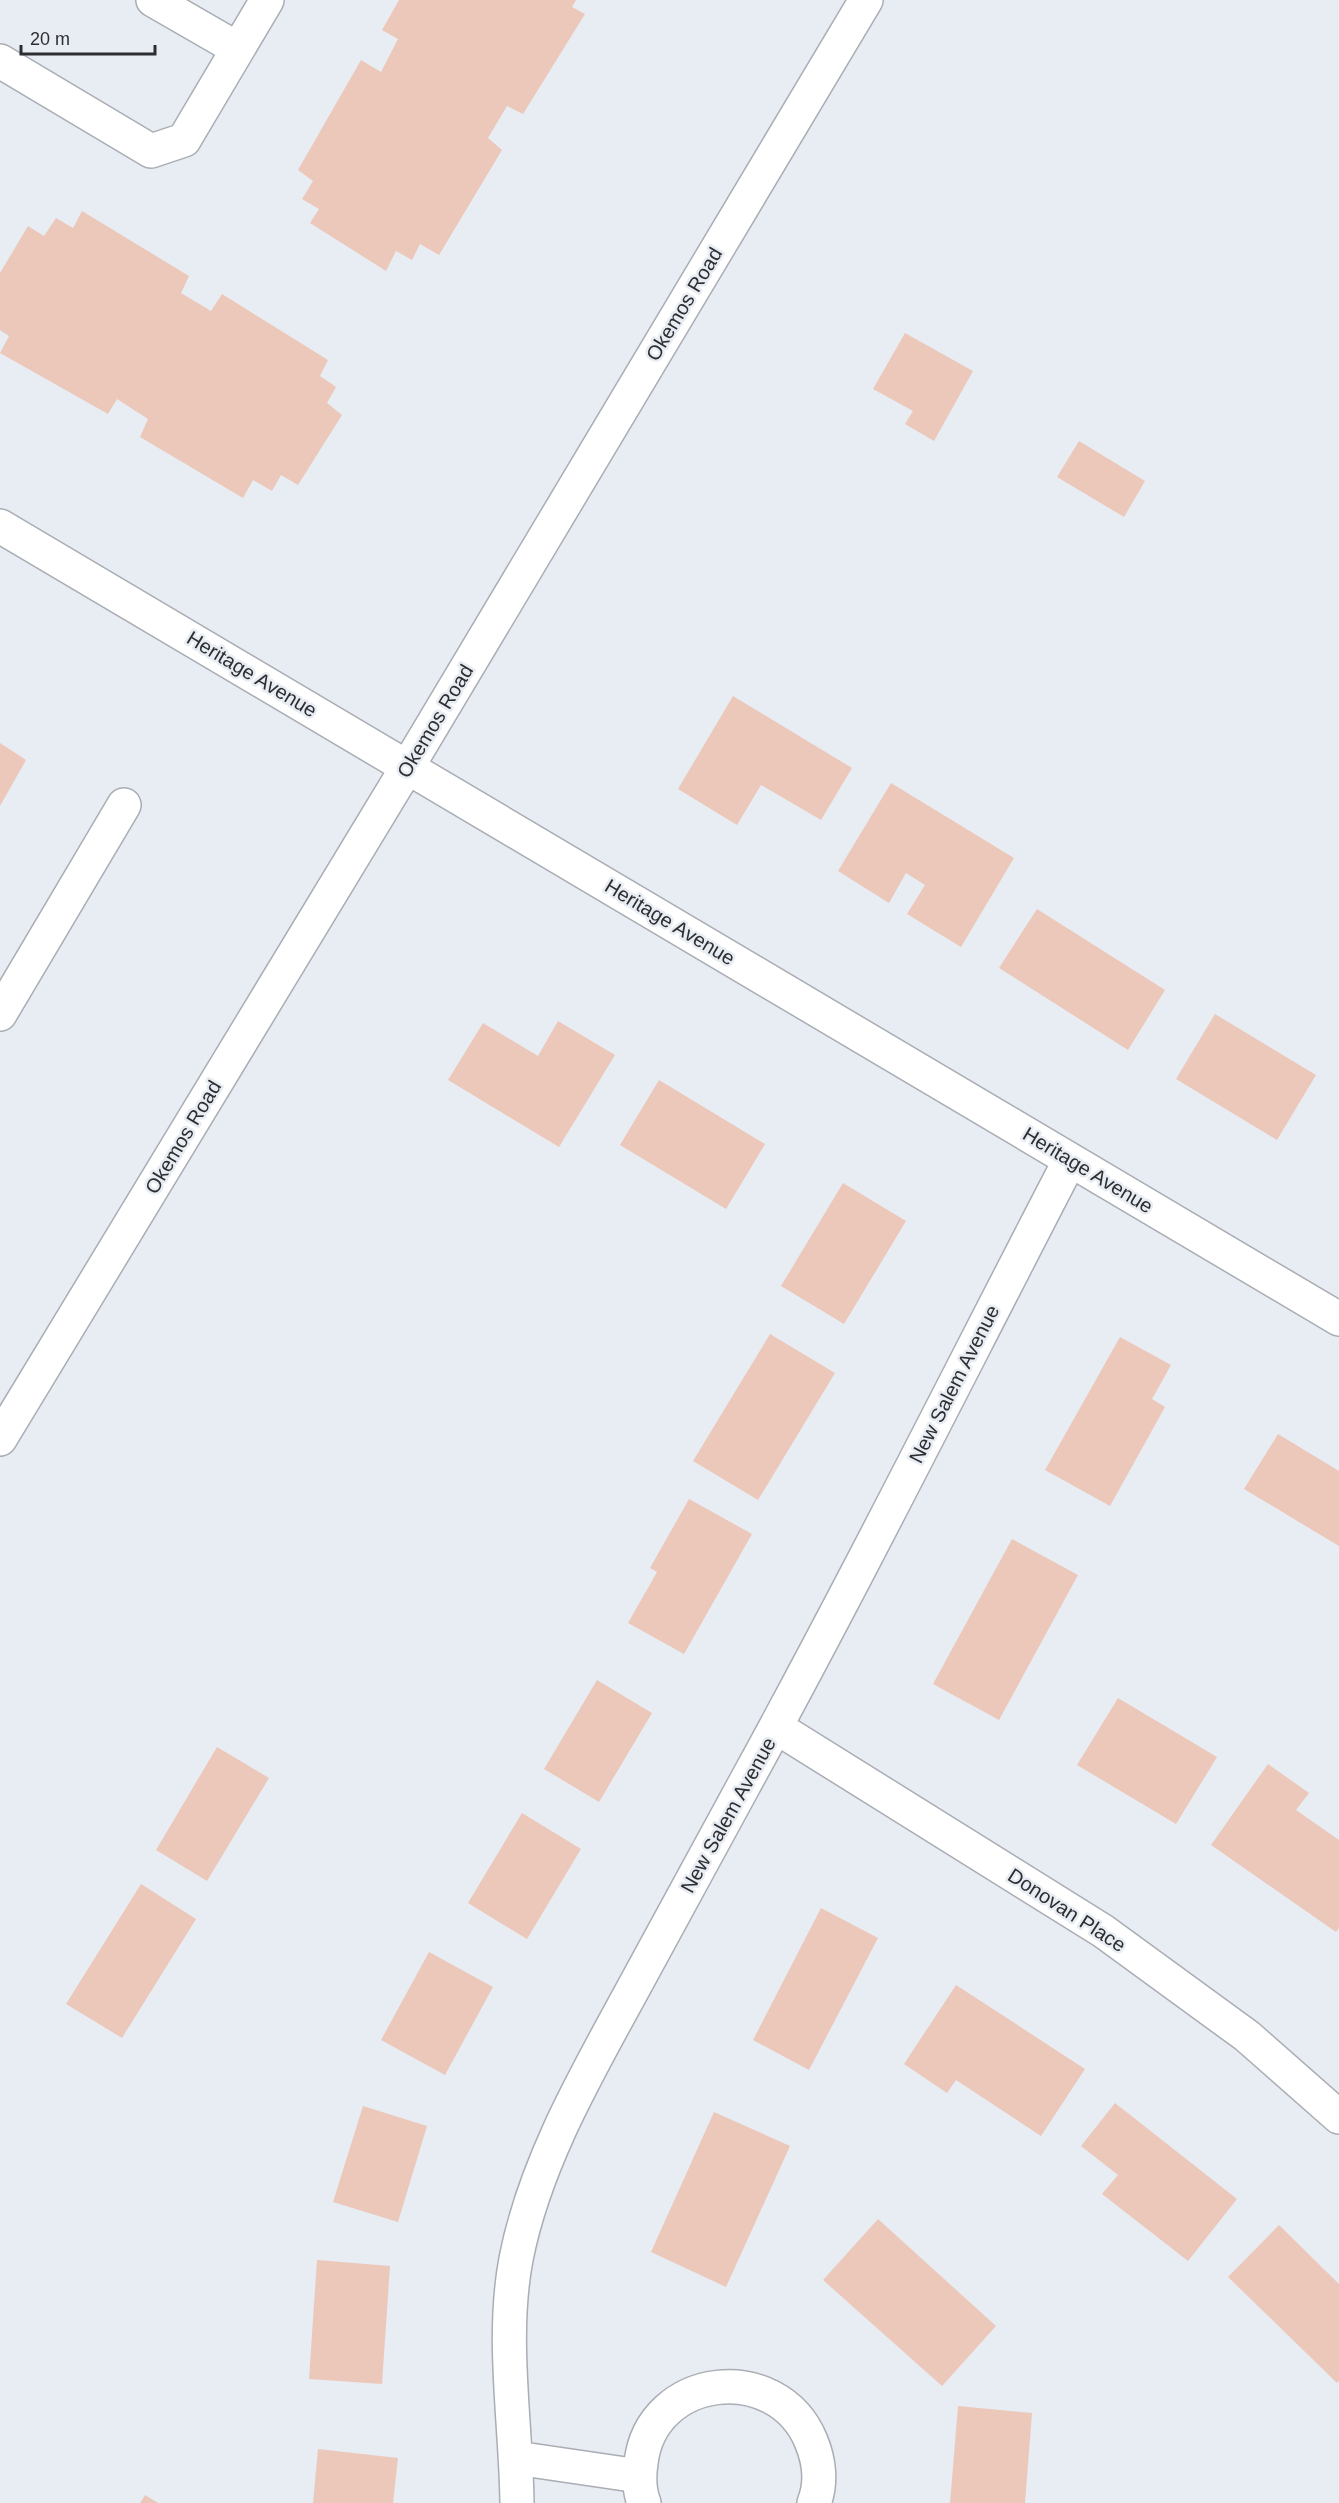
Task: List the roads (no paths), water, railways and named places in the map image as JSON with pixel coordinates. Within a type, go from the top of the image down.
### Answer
[{"type":"street","points":[[153,0],[238,49]]},
{"type":"street","points":[[0,61],[151,151],[184,140],[267,0]]},
{"type":"street","name":"Okemos Road","points":[[0,1439],[408,766],[866,0]]},
{"type":"street","name":"Heritage Avenue","points":[[0,526],[1339,1319]]},
{"type":"street","points":[[4,999],[124,805]]},
{"type":"street","name":"New Salem Avenue","points":[[517,2503],[510,2390],[511,2314],[516,2260],[531,2201],[559,2130],[776,1727],[1070,1160]]},
{"type":"street","name":"Donovan Place","points":[[776,1727],[1103,1931],[1246,2036],[1339,2117]]},
{"type":"street","points":[[516,2458],[642,2490],[642,2453],[650,2431],[664,2412],[683,2398],[704,2389],[728,2385],[751,2388],[782,2404],[806,2429],[815,2451],[819,2474],[814,2503]]}]
